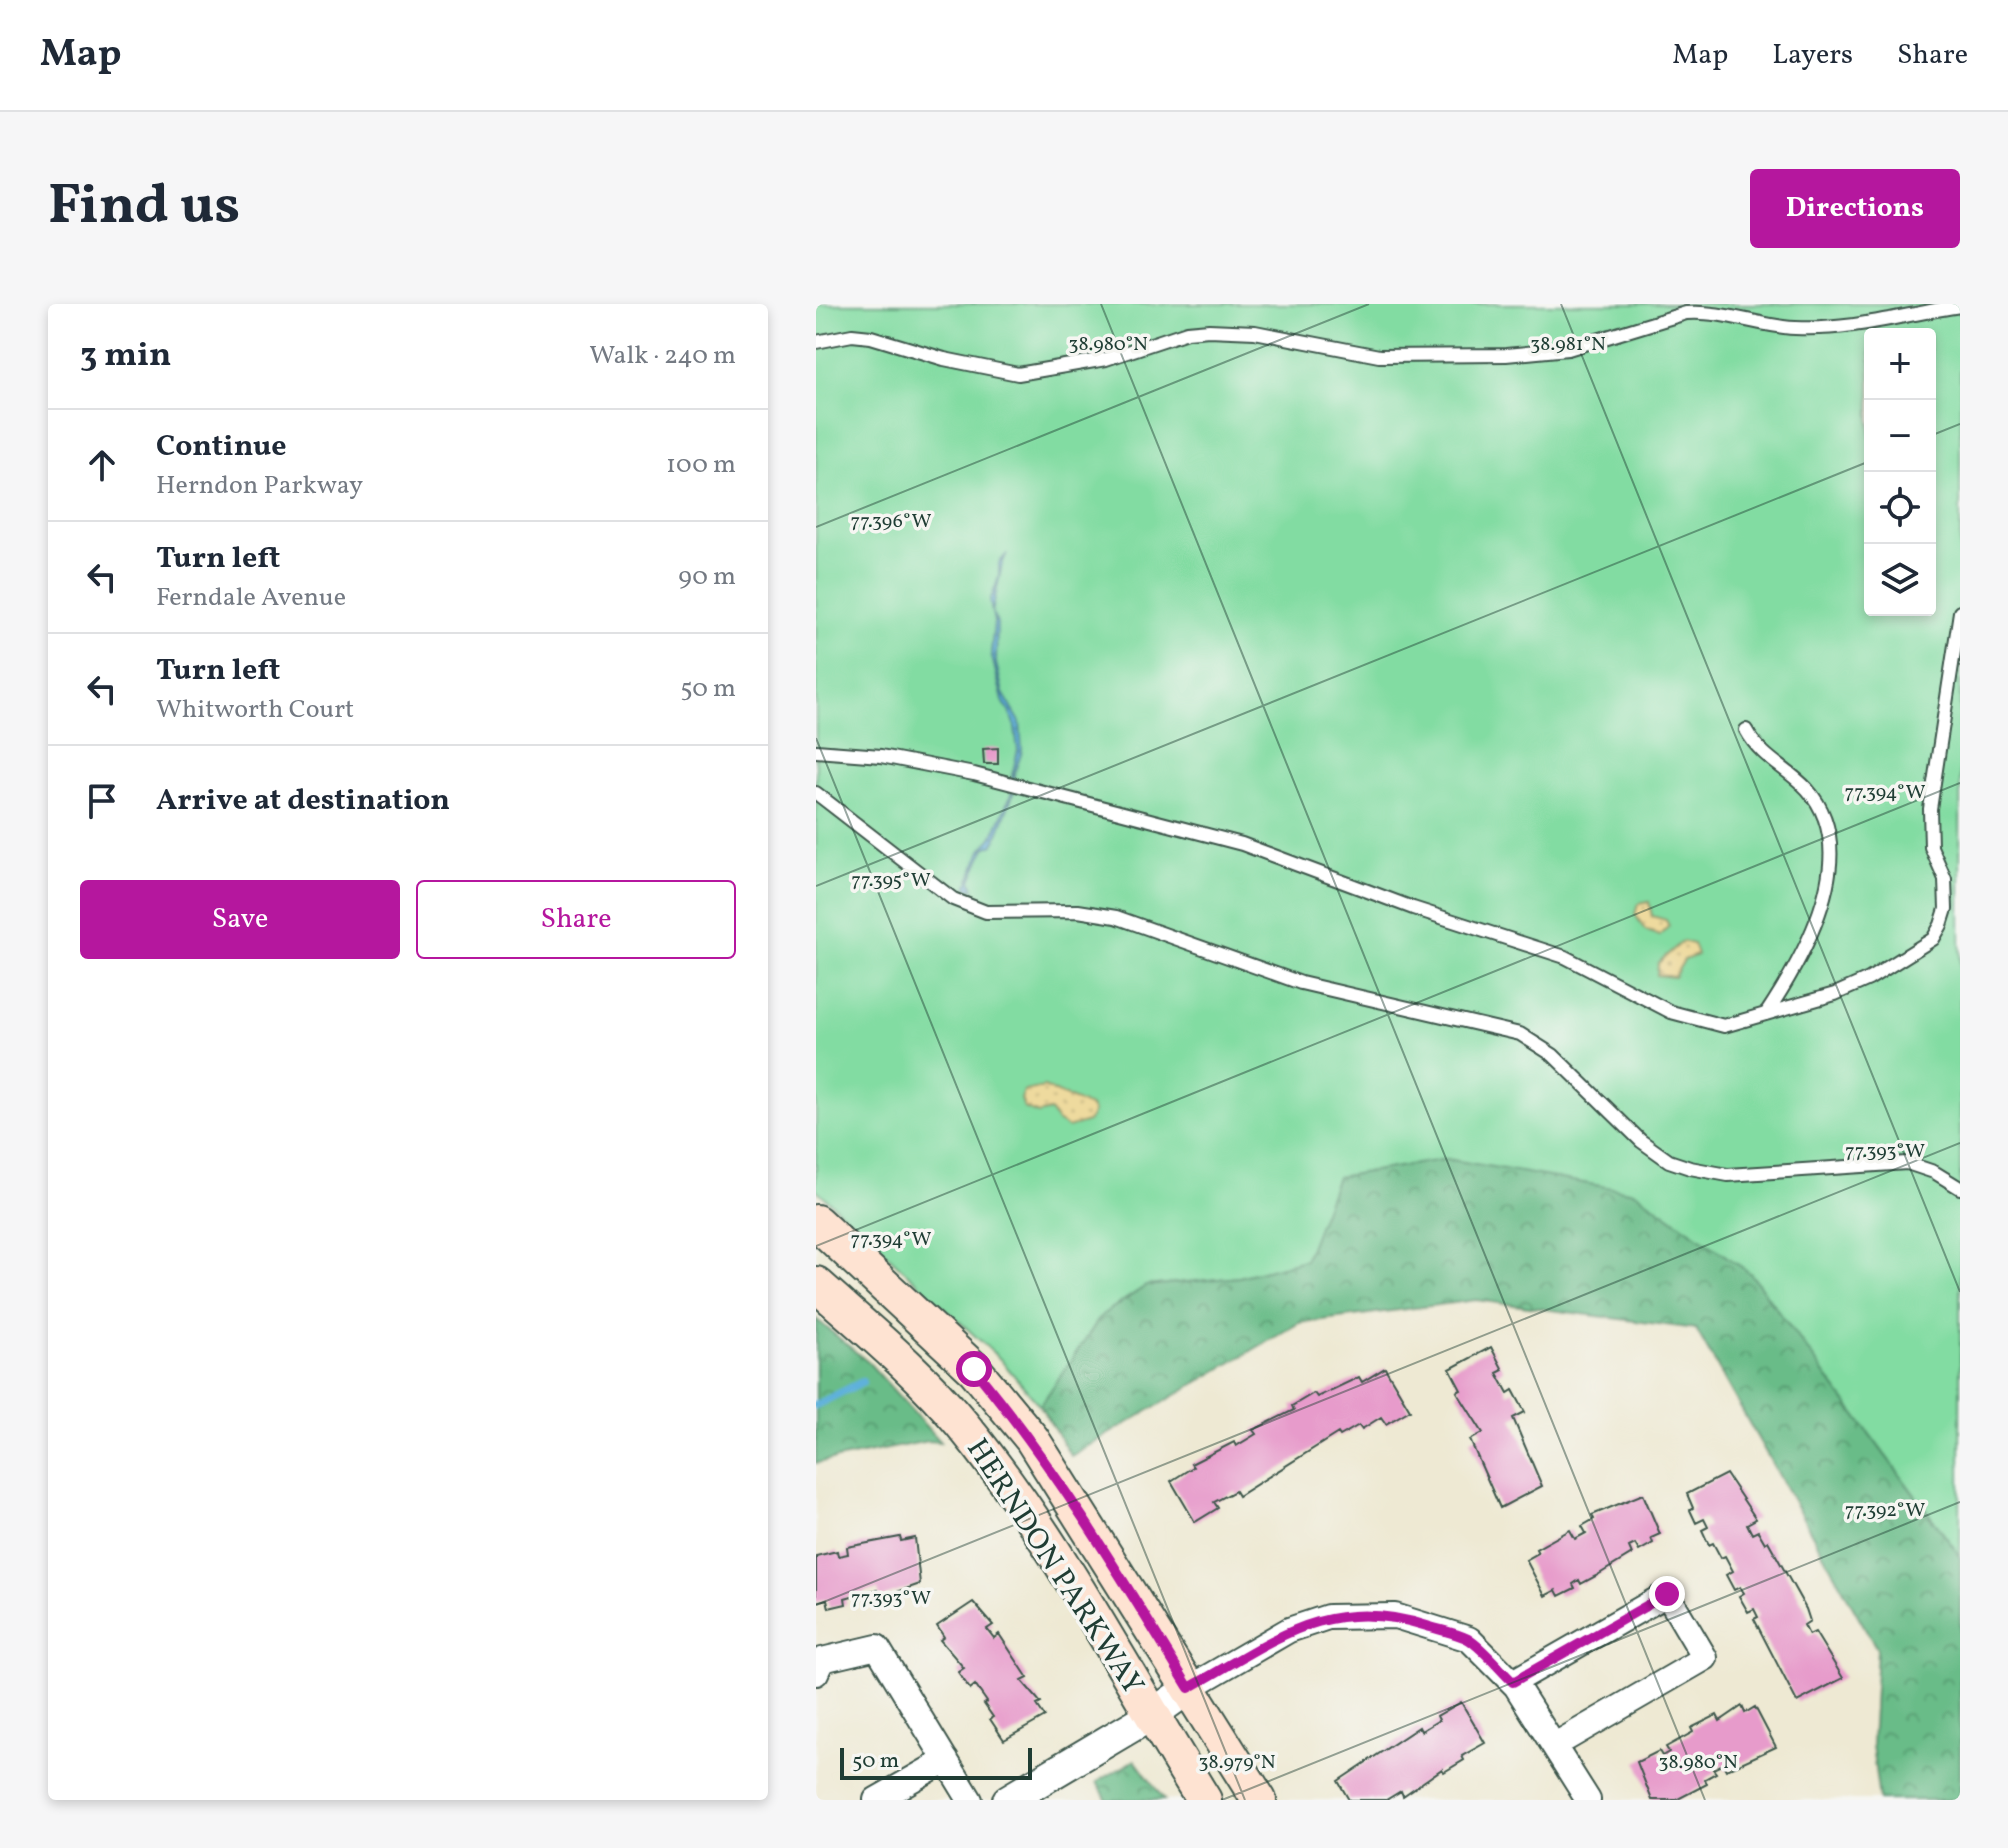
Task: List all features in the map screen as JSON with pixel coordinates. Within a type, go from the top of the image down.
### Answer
[{"type":"main road","name":"HERNDON PARKWAY","points":[[816,1222],[974,1369],[1032,1439],[1259,1800]]},
{"type":"main road","name":"HERNDON PARKWAY","points":[[816,1284],[926,1385],[978,1445],[1022,1504],[1204,1800]]},
{"type":"street","points":[[1513,1682],[1667,1594],[1705,1658],[1555,1745]]},
{"type":"street","points":[[1008,1800],[1289,1630],[1328,1617],[1359,1614],[1395,1616],[1469,1639],[1513,1682],[1588,1800]]},
{"type":"street","points":[[816,1673],[822,1660],[877,1647],[970,1800]]},
{"type":"street","points":[[876,1800],[946,1760]]},
{"type":"lane","points":[[816,342],[852,335],[871,337],[944,359],[1018,374],[1106,359],[1187,332],[1209,330],[1255,332],[1379,356],[1506,355],[1568,349],[1686,313],[1705,311],[1770,326],[1830,329],[1960,306]]},
{"type":"lane","points":[[816,751],[881,756],[974,774],[1242,844],[1413,908],[1565,957],[1671,1012],[1724,1026],[1835,994],[1869,979],[1933,939],[1941,925],[1945,879],[1931,847],[1930,809],[1960,612]]},
{"type":"lane","points":[[1746,730],[1765,758],[1807,789],[1820,808],[1827,825],[1830,858],[1824,900],[1809,943],[1766,1014]]},
{"type":"lane","points":[[816,793],[953,899],[970,908],[1000,913],[1078,911],[1116,917],[1301,983],[1520,1034],[1553,1055],[1641,1141],[1669,1161],[1710,1174],[1728,1175],[1907,1163],[1934,1172],[1960,1188]]},
{"type":"green space","points":[[816,304],[1960,304],[1960,1556],[1750,1273],[1305,1260],[1239,1277],[1146,1286],[1102,1315],[1040,1406],[1000,1359],[816,1189]]},
{"type":"green space","points":[[1447,1159],[1635,1192],[1750,1273],[1960,1556],[1960,1800],[1879,1800],[1872,1745],[1877,1649],[1696,1329],[1476,1300],[1299,1323],[1071,1456],[1040,1406],[1102,1315],[1146,1286],[1239,1277],[1305,1260],[1337,1177]]},
{"type":"green space","points":[[816,1319],[869,1363],[940,1442],[928,1441],[816,1463]]},
{"type":"green space","points":[[1135,1760],[1164,1800],[1107,1800],[1097,1782]]},
{"type":"sand","points":[[1649,902],[1652,916],[1666,920],[1669,926],[1659,936],[1645,930],[1635,914],[1638,904]]},
{"type":"sand","points":[[1683,941],[1693,944],[1697,955],[1684,960],[1674,977],[1657,975],[1658,963]]},
{"type":"sand","points":[[1044,1087],[1090,1107],[1093,1112],[1088,1122],[1068,1128],[1057,1121],[1050,1111],[1038,1114],[1024,1108],[1021,1099],[1024,1091]]},
{"type":"water","points":[[1007,554],[1002,564],[992,613],[990,602],[999,577],[999,563]]},
{"type":"water","points":[[992,614],[997,623],[996,663],[1003,693],[1020,722],[1022,751],[1014,775],[1015,789],[994,844],[985,848],[971,880],[974,889],[967,887],[981,850],[992,838],[1013,790],[1012,775],[1018,750],[1014,721],[1003,701],[991,653]]},
{"type":"building","points":[[998,748],[998,764],[984,764],[983,749]]},
{"type":"building","points":[[1491,1347],[1503,1370],[1497,1373],[1508,1393],[1513,1390],[1525,1412],[1513,1418],[1542,1486],[1500,1508],[1470,1440],[1483,1433],[1457,1392],[1461,1390],[1450,1369]]},
{"type":"building","points":[[1385,1368],[1410,1410],[1386,1424],[1381,1417],[1362,1429],[1359,1425],[1340,1436],[1338,1433],[1238,1496],[1235,1491],[1214,1502],[1218,1508],[1195,1522],[1171,1481],[1193,1467],[1191,1464],[1234,1442],[1236,1446],[1256,1434],[1253,1430],[1294,1410],[1292,1406],[1314,1393],[1317,1397],[1359,1377],[1362,1382]]},
{"type":"building","points":[[1726,1474],[1756,1519],[1747,1524],[1752,1534],[1758,1531],[1765,1543],[1768,1541],[1806,1609],[1810,1621],[1804,1625],[1809,1635],[1815,1632],[1843,1678],[1797,1702],[1754,1619],[1758,1617],[1754,1609],[1748,1612],[1739,1596],[1744,1593],[1740,1587],[1734,1590],[1726,1575],[1733,1571],[1725,1556],[1721,1558],[1713,1543],[1709,1545],[1702,1530],[1708,1527],[1704,1519],[1696,1523],[1690,1510],[1693,1508],[1687,1494]]},
{"type":"building","points":[[1643,1494],[1660,1534],[1651,1538],[1653,1543],[1639,1551],[1635,1544],[1629,1547],[1632,1554],[1596,1576],[1581,1584],[1579,1580],[1573,1584],[1575,1588],[1559,1596],[1556,1590],[1545,1596],[1526,1560],[1538,1553],[1536,1549],[1570,1530],[1575,1539],[1586,1533],[1582,1526],[1594,1519],[1592,1515]]},
{"type":"building","points":[[900,1537],[901,1541],[915,1538],[920,1584],[880,1598],[878,1590],[869,1591],[845,1598],[846,1604],[829,1608],[827,1599],[816,1602],[816,1556],[837,1551],[838,1556],[848,1554],[847,1547]]},
{"type":"building","points":[[973,1602],[993,1625],[987,1629],[994,1638],[999,1634],[1028,1678],[1022,1681],[1041,1703],[1037,1705],[1045,1717],[1004,1740],[990,1719],[993,1717],[984,1704],[987,1702],[975,1685],[970,1689],[958,1672],[964,1668],[940,1640],[944,1637],[937,1626]]},
{"type":"building","points":[[1461,1702],[1485,1743],[1462,1756],[1464,1760],[1444,1772],[1442,1769],[1403,1796],[1401,1791],[1386,1800],[1349,1800],[1338,1781],[1419,1727],[1421,1731],[1439,1720],[1437,1716]]},
{"type":"building","points":[[1742,1706],[1745,1713],[1755,1707],[1776,1747],[1726,1770],[1723,1764],[1713,1769],[1716,1773],[1705,1779],[1707,1784],[1676,1800],[1652,1800],[1637,1762],[1659,1751],[1662,1756],[1669,1752],[1666,1747],[1693,1732],[1691,1728],[1717,1715],[1720,1721]]},
{"type":"waterway","points":[[816,1405],[862,1382]]},
{"type":"route","points":[[974,1369],[1032,1439],[1189,1688],[1289,1630],[1328,1617],[1359,1614],[1395,1616],[1469,1639],[1513,1682],[1667,1594]]}]
